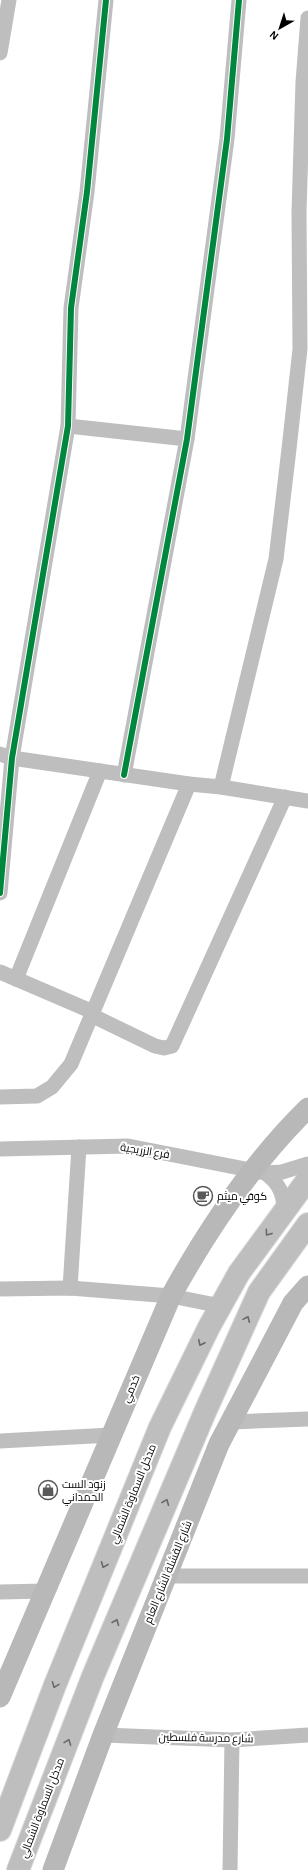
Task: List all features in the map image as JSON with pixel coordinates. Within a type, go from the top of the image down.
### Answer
[{"type":"highway","name":"مدخل السماوة الشمالي","points":[[0,1830],[58,1678],[160,1427],[239,1273],[308,1179]]},
{"type":"highway","name":"مدخل السماوة الشمالي","points":[[18,1870],[93,1676],[205,1412],[259,1292],[308,1224]]},
{"type":"main road","name":"خدمي","points":[[0,1696],[171,1296],[209,1231],[258,1171],[275,1142],[308,1108]]},
{"type":"main road","name":"شارع القشلة الشارع العام","points":[[53,1870],[104,1735],[219,1444],[293,1304],[308,1286]]},
{"type":"street","points":[[0,53],[9,0]]},
{"type":"street","points":[[0,893],[6,756],[68,426],[71,308],[87,192],[106,0]]},
{"type":"street","points":[[124,775],[187,439],[227,139],[239,0]]},
{"type":"street","points":[[221,786],[276,559],[289,449],[300,349],[299,212],[303,82],[308,18]]},
{"type":"street","points":[[68,426],[187,439]]},
{"type":"street","points":[[6,756],[124,775],[189,784],[221,786],[308,801]]},
{"type":"street","points":[[16,979],[100,771]]},
{"type":"street","points":[[0,1097],[37,1096],[52,1087],[71,1064],[189,784]]},
{"type":"street","points":[[0,972],[92,1013],[155,1046],[164,1048],[172,1046],[285,797]]},
{"type":"street","name":"فرع الزريجية","points":[[0,1149],[128,1146],[258,1171],[282,1172],[308,1164]]},
{"type":"street","points":[[70,1288],[79,1147]]},
{"type":"street","points":[[258,1171],[274,1179],[281,1189],[284,1200],[284,1211]]},
{"type":"street","points":[[0,1289],[70,1288],[171,1296],[221,1306]]},
{"type":"street","points":[[231,1422],[308,1419]]},
{"type":"street","points":[[0,1441],[111,1435]]},
{"type":"street","points":[[167,1576],[308,1576]]},
{"type":"street","points":[[0,1592],[45,1591]]},
{"type":"street","name":"شارع مدرسة فلسطين","points":[[104,1735],[232,1740],[308,1735]]},
{"type":"street","points":[[230,1870],[232,1740]]},
{"type":"cycle path","points":[[0,893],[12,758],[68,426],[71,308],[87,192],[106,0]]},
{"type":"cycle path","points":[[124,775],[187,439],[227,139],[239,0]]},
{"type":"place","name":"كوفي ميثم","points":[[203,1196]]},
{"type":"place","name":"زنود الست الحمداني","points":[[48,1490]]}]
